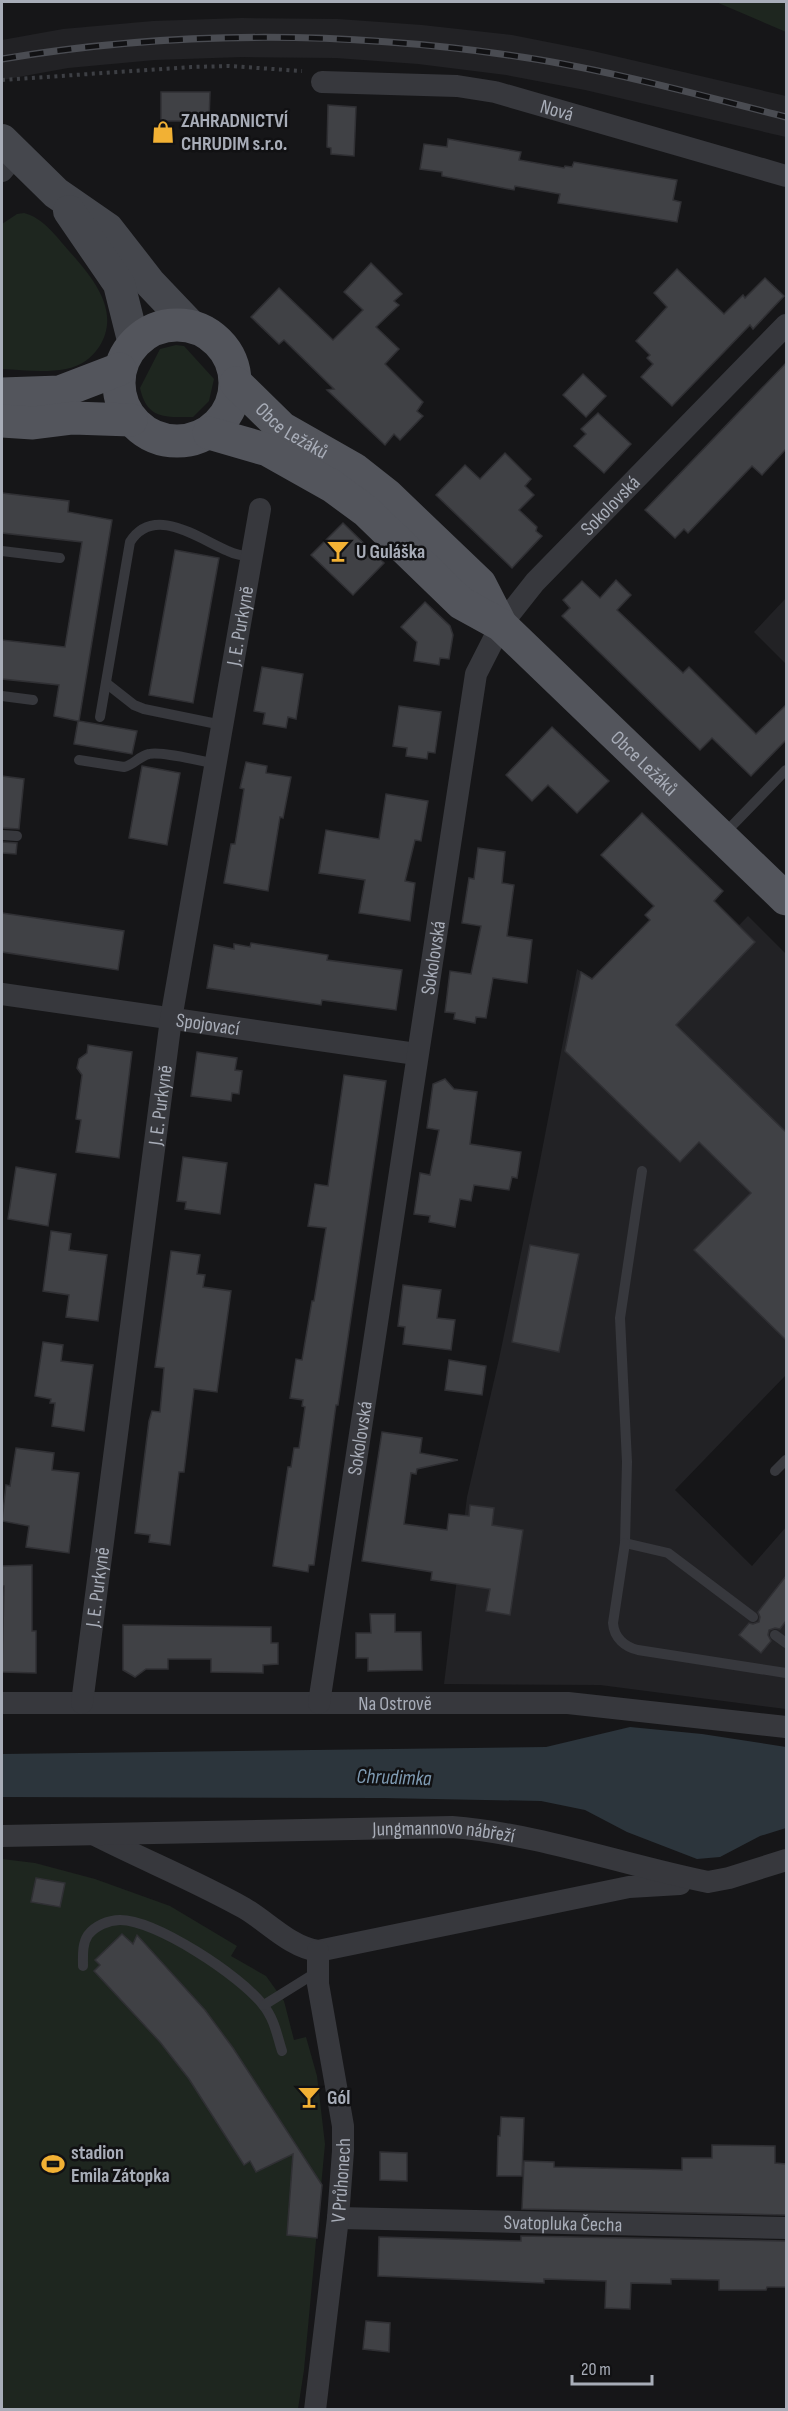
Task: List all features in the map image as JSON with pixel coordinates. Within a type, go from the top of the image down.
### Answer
[{"type":"main road","points":[[6,155],[108,229],[150,283],[191,326]]},
{"type":"main road","points":[[2,394],[60,392],[127,356],[154,329],[179,325],[191,326],[218,341],[233,367],[236,383],[234,398],[229,411],[220,423],[209,433],[193,440],[167,440],[144,431],[131,420],[125,411],[119,390],[127,356],[119,284],[56,193]]},
{"type":"main road","name":"Obce Ležáků","points":[[236,383],[282,428],[354,469],[408,514],[480,584],[501,625]]},
{"type":"main road","points":[[2,421],[33,423],[73,418],[131,420]]},
{"type":"main road","name":"Obce Ležáků","points":[[209,433],[268,450],[332,486],[366,511],[461,603],[501,625],[786,899]]},
{"type":"street","name":"Nová","points":[[322,82],[458,86],[495,92],[786,176]]},
{"type":"street","name":"Sokolovská","points":[[319,1703],[416,1054],[476,674],[501,625],[535,582],[786,325]]},
{"type":"street","name":"J. E. Purkyně","points":[[82,1703],[171,1019],[260,509]]},
{"type":"street","name":"Spojovací","points":[[2,994],[416,1054]]},
{"type":"street","name":"Na Ostrově","points":[[2,1703],[568,1703],[786,1727]]},
{"type":"street","name":"Jungmannovo nábřeží","points":[[92,1833],[269,1833],[409,1828],[473,1829],[522,1837],[708,1882],[729,1878],[786,1860]]},
{"type":"street","points":[[2,1836],[92,1833],[259,1917],[296,1944],[307,1949],[318,1962],[629,1887],[708,1882]]},
{"type":"street","name":"V Průhonech","points":[[315,2409],[338,2218],[343,2126],[320,2001],[318,1962]]},
{"type":"street","name":"Svatopluka Čecha","points":[[338,2218],[786,2228]]},
{"type":"lane","points":[[100,717],[130,543],[134,537],[155,525],[169,525],[229,552],[252,557]]},
{"type":"lane","points":[[2,551],[60,558]]},
{"type":"lane","points":[[106,683],[134,705],[144,709],[222,725]]},
{"type":"lane","points":[[2,696],[33,700]]},
{"type":"lane","points":[[79,760],[124,767],[145,755],[155,753],[216,764]]},
{"type":"lane","points":[[723,836],[786,770]]},
{"type":"lane","points":[[2,835],[17,836]]},
{"type":"lane","points":[[642,1171],[620,1318],[627,1462],[625,1543],[613,1629],[620,1641],[638,1650],[786,1673]]},
{"type":"lane","points":[[776,1471],[786,1460]]},
{"type":"lane","points":[[625,1543],[668,1553],[753,1617]]},
{"type":"lane","points":[[775,1635],[786,1642]]},
{"type":"lane","points":[[83,1966],[83,1950],[87,1937],[95,1927],[108,1921],[135,1922],[160,1932],[197,1952],[228,1973],[264,2005],[273,2021],[282,2051]]},
{"type":"lane","points":[[264,2005],[318,1962]]},
{"type":"path","points":[[2,80],[229,66],[322,72],[322,82]]},
{"type":"shaded area","points":[[716,2],[786,2],[786,32]]},
{"type":"shaded area","points":[[242,18],[338,19],[422,25],[512,35],[593,51],[786,96],[786,137],[585,90],[506,75],[418,64],[336,58],[242,57],[155,60],[68,68],[2,80],[2,40],[63,29],[153,21]]},
{"type":"shaded area","points":[[17,214],[31,215],[49,228],[87,272],[95,283],[106,308],[105,334],[99,347],[89,358],[71,368],[42,371],[2,369],[2,224]]},
{"type":"shaded area","points":[[176,345],[184,346],[214,379],[209,401],[193,417],[166,416],[153,411],[147,406],[140,388],[160,349]]},
{"type":"shaded area","points":[[786,598],[786,664],[754,632]]},
{"type":"shaded area","points":[[748,916],[786,954],[786,1375],[675,1490],[752,1566],[786,1527],[786,1709],[600,1685],[444,1684],[467,1497],[499,1359],[577,969],[651,1016]]},
{"type":"shaded area","points":[[2,1859],[35,1863],[95,1879],[170,1906],[237,1946],[231,1956],[266,1976],[284,2001],[294,2040],[306,2037],[317,2076],[325,2144],[304,2370],[298,2409],[2,2409]]},
{"type":"water","name":"Chrudimka","points":[[630,1727],[702,1734],[786,1747],[786,1828],[760,1836],[720,1857],[697,1859],[627,1832],[585,1810],[541,1801],[383,1798],[2,1797],[2,1754],[546,1747]]},
{"type":"building","points":[[161,92],[210,92],[209,121],[161,121]]},
{"type":"building","points":[[328,105],[356,107],[354,156],[331,154],[331,148],[327,147]]},
{"type":"building","points":[[448,139],[521,152],[519,160],[564,168],[565,166],[572,167],[574,162],[677,180],[673,200],[681,202],[677,222],[558,203],[560,194],[515,186],[514,190],[442,176],[442,172],[420,169],[424,144],[447,147]]},
{"type":"building","points":[[371,263],[402,294],[394,301],[399,305],[376,327],[399,349],[385,364],[423,402],[417,411],[423,416],[400,440],[394,434],[385,445],[327,390],[334,389],[284,340],[279,344],[251,317],[279,288],[333,340],[363,310],[344,292]]},
{"type":"building","points":[[677,269],[724,314],[743,295],[745,298],[765,278],[784,296],[753,329],[750,325],[672,406],[641,377],[653,364],[647,358],[650,355],[636,341],[667,307],[654,293]]},
{"type":"building","points":[[786,363],[786,449],[762,475],[752,466],[688,533],[684,529],[675,538],[645,510]]},
{"type":"building","points":[[583,374],[606,396],[586,417],[563,395]]},
{"type":"building","points":[[598,413],[631,444],[604,473],[574,446],[586,434],[581,429]]},
{"type":"building","points":[[505,453],[531,479],[525,486],[534,495],[519,510],[537,527],[536,531],[542,536],[512,568],[436,495],[465,465],[480,479]]},
{"type":"building","points":[[2,493],[69,501],[68,512],[112,520],[79,721],[137,731],[132,754],[74,744],[78,721],[54,716],[59,685],[2,679],[2,640],[65,647],[82,542],[2,533]]},
{"type":"building","points":[[343,523],[384,563],[353,595],[311,555]]},
{"type":"building","points":[[175,550],[219,558],[193,703],[149,695]]},
{"type":"building","points":[[616,580],[631,595],[617,610],[683,673],[689,667],[756,734],[786,705],[786,740],[751,776],[712,738],[700,750],[562,616],[570,608],[563,600],[582,581],[600,598]]},
{"type":"building","points":[[425,602],[450,626],[453,635],[449,659],[440,658],[439,665],[414,661],[417,642],[401,627]]},
{"type":"building","points":[[262,667],[303,674],[296,719],[288,717],[286,728],[263,724],[265,713],[254,711]]},
{"type":"building","points":[[399,706],[441,712],[435,753],[428,752],[427,759],[406,756],[407,748],[393,746]]},
{"type":"building","points":[[552,727],[609,781],[577,813],[548,785],[532,801],[506,775]]},
{"type":"building","points":[[246,762],[267,766],[266,773],[291,777],[283,818],[280,817],[268,891],[224,883],[231,844],[235,844],[244,789],[240,788]]},
{"type":"building","points":[[142,766],[180,773],[167,845],[129,838]]},
{"type":"building","points":[[2,776],[24,779],[19,829],[2,828]]},
{"type":"building","points":[[386,794],[428,801],[421,841],[415,840],[405,881],[415,883],[410,921],[359,913],[365,880],[319,873],[326,830],[379,839]]},
{"type":"building","points":[[642,813],[723,891],[714,901],[755,942],[676,1025],[786,1132],[786,1340],[694,1250],[751,1193],[699,1142],[680,1162],[565,1051],[581,972],[592,979],[650,920],[645,915],[654,906],[601,855]]},
{"type":"building","points":[[2,842],[17,843],[16,854],[2,853]]},
{"type":"building","points":[[478,848],[505,852],[502,883],[514,885],[507,936],[532,940],[527,983],[493,978],[486,1018],[476,1017],[475,1023],[454,1019],[455,1013],[445,1012],[450,971],[471,974],[481,926],[462,923],[469,878],[474,879]]},
{"type":"building","points":[[2,913],[124,931],[118,970],[2,952]]},
{"type":"building","points":[[251,943],[328,955],[327,960],[402,970],[396,1010],[322,1000],[321,1005],[207,988],[214,945],[234,949],[234,944],[250,947]]},
{"type":"building","points":[[88,1045],[132,1052],[119,1158],[76,1152],[81,1120],[76,1119],[82,1075],[77,1068],[79,1059],[87,1053]]},
{"type":"building","points":[[197,1052],[237,1058],[235,1070],[242,1071],[239,1094],[232,1093],[231,1101],[191,1096]]},
{"type":"building","points":[[344,1075],[386,1081],[314,1565],[309,1565],[308,1572],[273,1566],[288,1467],[291,1467],[294,1448],[299,1448],[305,1407],[302,1406],[303,1400],[290,1398],[296,1359],[302,1360],[326,1228],[308,1226],[315,1184],[328,1186]]},
{"type":"building","points":[[445,1079],[454,1089],[477,1092],[470,1144],[521,1152],[517,1178],[512,1177],[509,1190],[474,1185],[471,1201],[460,1199],[455,1227],[429,1222],[430,1216],[414,1214],[420,1173],[430,1175],[439,1130],[427,1128],[433,1084]]},
{"type":"building","points":[[183,1157],[227,1163],[220,1214],[185,1209],[186,1202],[177,1201]]},
{"type":"building","points":[[16,1167],[56,1174],[48,1226],[8,1219]]},
{"type":"building","points":[[51,1231],[71,1234],[69,1250],[107,1255],[98,1321],[66,1317],[69,1295],[43,1291]]},
{"type":"building","points":[[530,1245],[579,1254],[559,1352],[512,1342]]},
{"type":"building","points":[[171,1251],[200,1255],[197,1274],[205,1275],[203,1287],[231,1291],[217,1392],[194,1389],[184,1472],[179,1472],[170,1545],[149,1542],[150,1535],[135,1533],[149,1421],[152,1411],[160,1412],[164,1368],[155,1367]]},
{"type":"building","points":[[403,1285],[441,1290],[437,1318],[455,1320],[451,1350],[403,1344],[405,1327],[398,1326]]},
{"type":"building","points":[[43,1342],[63,1345],[61,1361],[93,1365],[84,1431],[52,1426],[55,1403],[50,1403],[51,1399],[35,1396]]},
{"type":"building","points":[[449,1360],[486,1366],[482,1395],[445,1390]]},
{"type":"building","points":[[382,1432],[422,1438],[420,1453],[458,1460],[417,1469],[416,1474],[411,1473],[404,1524],[447,1530],[449,1514],[469,1516],[470,1505],[494,1508],[492,1525],[523,1530],[510,1615],[486,1611],[490,1589],[431,1580],[432,1572],[362,1561]]},
{"type":"building","points":[[16,1448],[54,1453],[52,1470],[79,1473],[69,1553],[26,1547],[29,1526],[2,1521],[6,1485],[10,1486]]},
{"type":"building","points":[[32,1565],[32,1631],[36,1631],[36,1673],[2,1672],[4,1586],[2,1586],[2,1566]]},
{"type":"building","points":[[786,1576],[786,1621],[780,1629],[769,1630],[768,1635],[771,1641],[761,1653],[739,1635],[749,1623],[759,1622],[758,1612]]},
{"type":"building","points":[[370,1614],[395,1614],[395,1632],[421,1632],[422,1670],[368,1671],[368,1658],[356,1658],[356,1633],[371,1633]]},
{"type":"building","points":[[123,1625],[271,1627],[271,1643],[278,1643],[278,1664],[263,1665],[263,1673],[211,1672],[211,1659],[168,1659],[168,1669],[146,1669],[135,1677],[123,1670]]},
{"type":"building","points":[[36,1878],[65,1883],[60,1907],[31,1902]]},
{"type":"building","points":[[122,1934],[133,1944],[137,1935],[205,2010],[233,2048],[322,2185],[317,2238],[287,2235],[293,2154],[256,2172],[250,2161],[244,2165],[189,2079],[160,2042],[94,1971],[100,1965],[95,1960]]},
{"type":"building","points":[[501,2117],[524,2118],[522,2176],[497,2176]]},
{"type":"building","points":[[712,2145],[775,2146],[775,2163],[786,2164],[786,2215],[522,2209],[524,2161],[554,2162],[554,2167],[682,2170],[682,2158],[712,2158]]},
{"type":"building","points":[[380,2152],[407,2153],[407,2181],[380,2180]]},
{"type":"building","points":[[521,2236],[786,2241],[786,2287],[767,2287],[766,2290],[719,2290],[719,2280],[671,2279],[671,2284],[631,2283],[630,2309],[605,2308],[606,2281],[544,2279],[544,2283],[378,2276],[379,2237],[521,2241]]},
{"type":"building","points":[[366,2321],[390,2323],[389,2352],[363,2349]]},
{"type":"railway","points":[[2,59],[128,43],[191,39],[318,38],[382,42],[445,47],[543,60],[648,82],[786,117]]},
{"type":"place","name":"ZAHRADNICTVÍ CHRUDIM s.r.o.","points":[[163,132]]},
{"type":"place","name":"U Guláška","points":[[338,551]]},
{"type":"place","name":"Gól","points":[[309,2097]]},
{"type":"place","name":"stadion Emila Zátopka","points":[[53,2164]]}]
